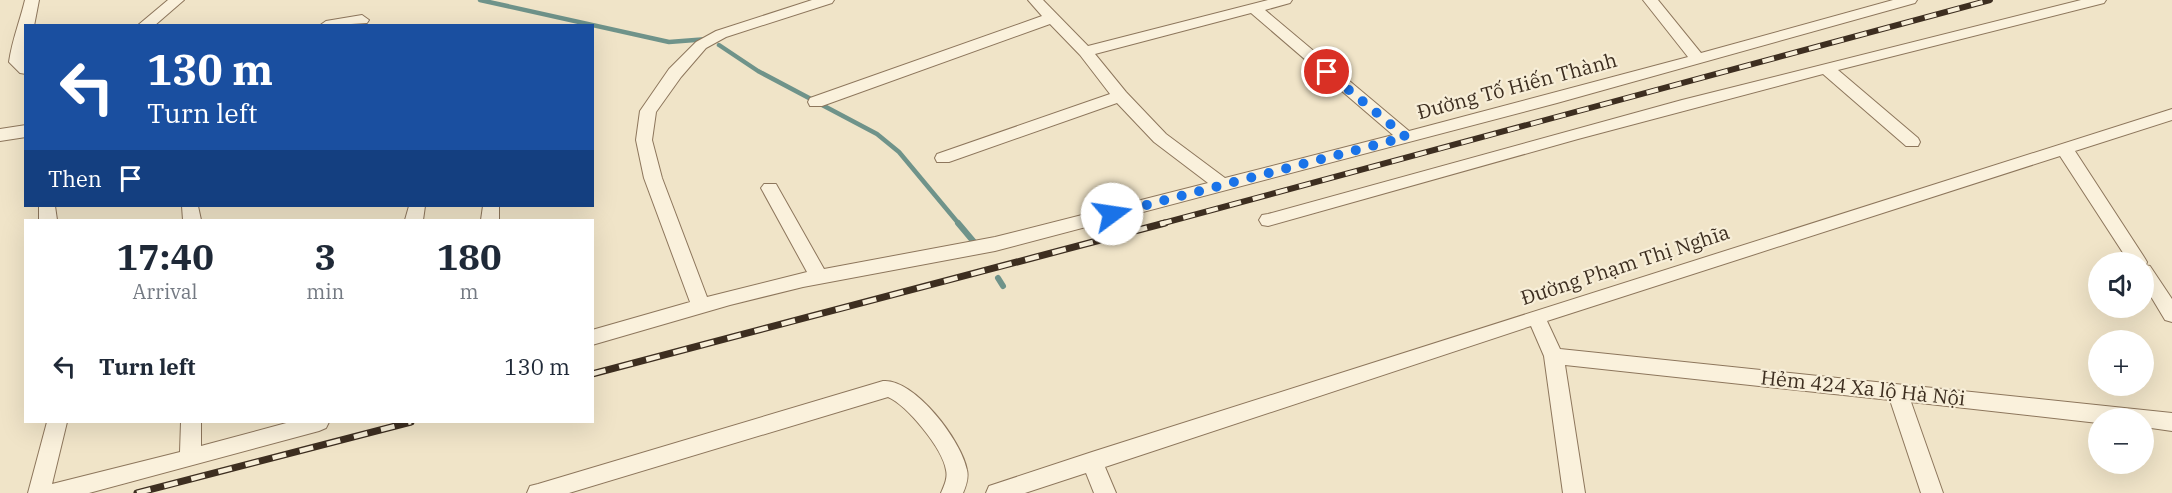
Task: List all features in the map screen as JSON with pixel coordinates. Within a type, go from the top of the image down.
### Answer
[{"type":"street","points":[[27,24],[32,0]]},
{"type":"street","points":[[147,24],[177,0]]},
{"type":"street","points":[[701,306],[653,178],[644,140],[648,111],[675,73],[701,45],[721,34],[826,0]]},
{"type":"street","points":[[1035,0],[1085,52],[1120,96],[1160,138],[1222,185]]},
{"type":"street","points":[[1085,52],[1285,0]]},
{"type":"street","points":[[1650,0],[1697,58]]},
{"type":"street","name":"Đường Tố Hiến Thành","points":[[594,337],[701,306],[819,276],[995,244],[1406,137],[1910,0]]},
{"type":"street","points":[[1268,220],[1547,140],[2099,0]]},
{"type":"street","points":[[1254,8],[1406,137]]},
{"type":"street","points":[[816,102],[1052,18]]},
{"type":"street","points":[[338,24],[362,20]]},
{"type":"street","points":[[0,64],[22,65],[19,43],[24,33]]},
{"type":"street","points":[[1826,68],[1912,142]]},
{"type":"street","points":[[943,158],[1120,96]]},
{"type":"street","name":"Đường Phạm Thị Nghĩa","points":[[997,493],[1536,317],[2172,114]]},
{"type":"street","points":[[0,135],[24,131]]},
{"type":"street","points":[[2064,148],[2132,252]]},
{"type":"street","points":[[770,188],[819,276]]},
{"type":"street","points":[[2154,287],[2172,315]]},
{"type":"street","points":[[1536,317],[1554,356],[1574,493]]},
{"type":"street","name":"Hẻm 424 Xa lộ Hà Nội","points":[[1554,356],[2172,422]]},
{"type":"street","points":[[538,493],[882,389],[892,389],[917,407],[946,449],[957,470],[952,493]]},
{"type":"street","points":[[1897,393],[1932,493]]},
{"type":"street","points":[[39,493],[57,423]]},
{"type":"street","points":[[190,458],[191,423]]},
{"type":"street","points":[[52,493],[315,423]]},
{"type":"street","points":[[1092,461],[1105,493]]},
{"type":"waterway","points":[[480,0],[588,24]]},
{"type":"waterway","points":[[594,25],[669,42],[708,39]]},
{"type":"waterway","points":[[719,45],[758,71],[877,134],[899,152],[959,224]]},
{"type":"waterway","points":[[958,223],[974,242]]},
{"type":"waterway","points":[[998,278],[1003,286]]},
{"type":"railway","points":[[1160,224],[1990,0]]},
{"type":"railway","points":[[594,373],[1165,223]]},
{"type":"railway","points":[[137,493],[407,423]]},
{"type":"route","points":[[1112,214],[1406,137],[1327,72]]}]
